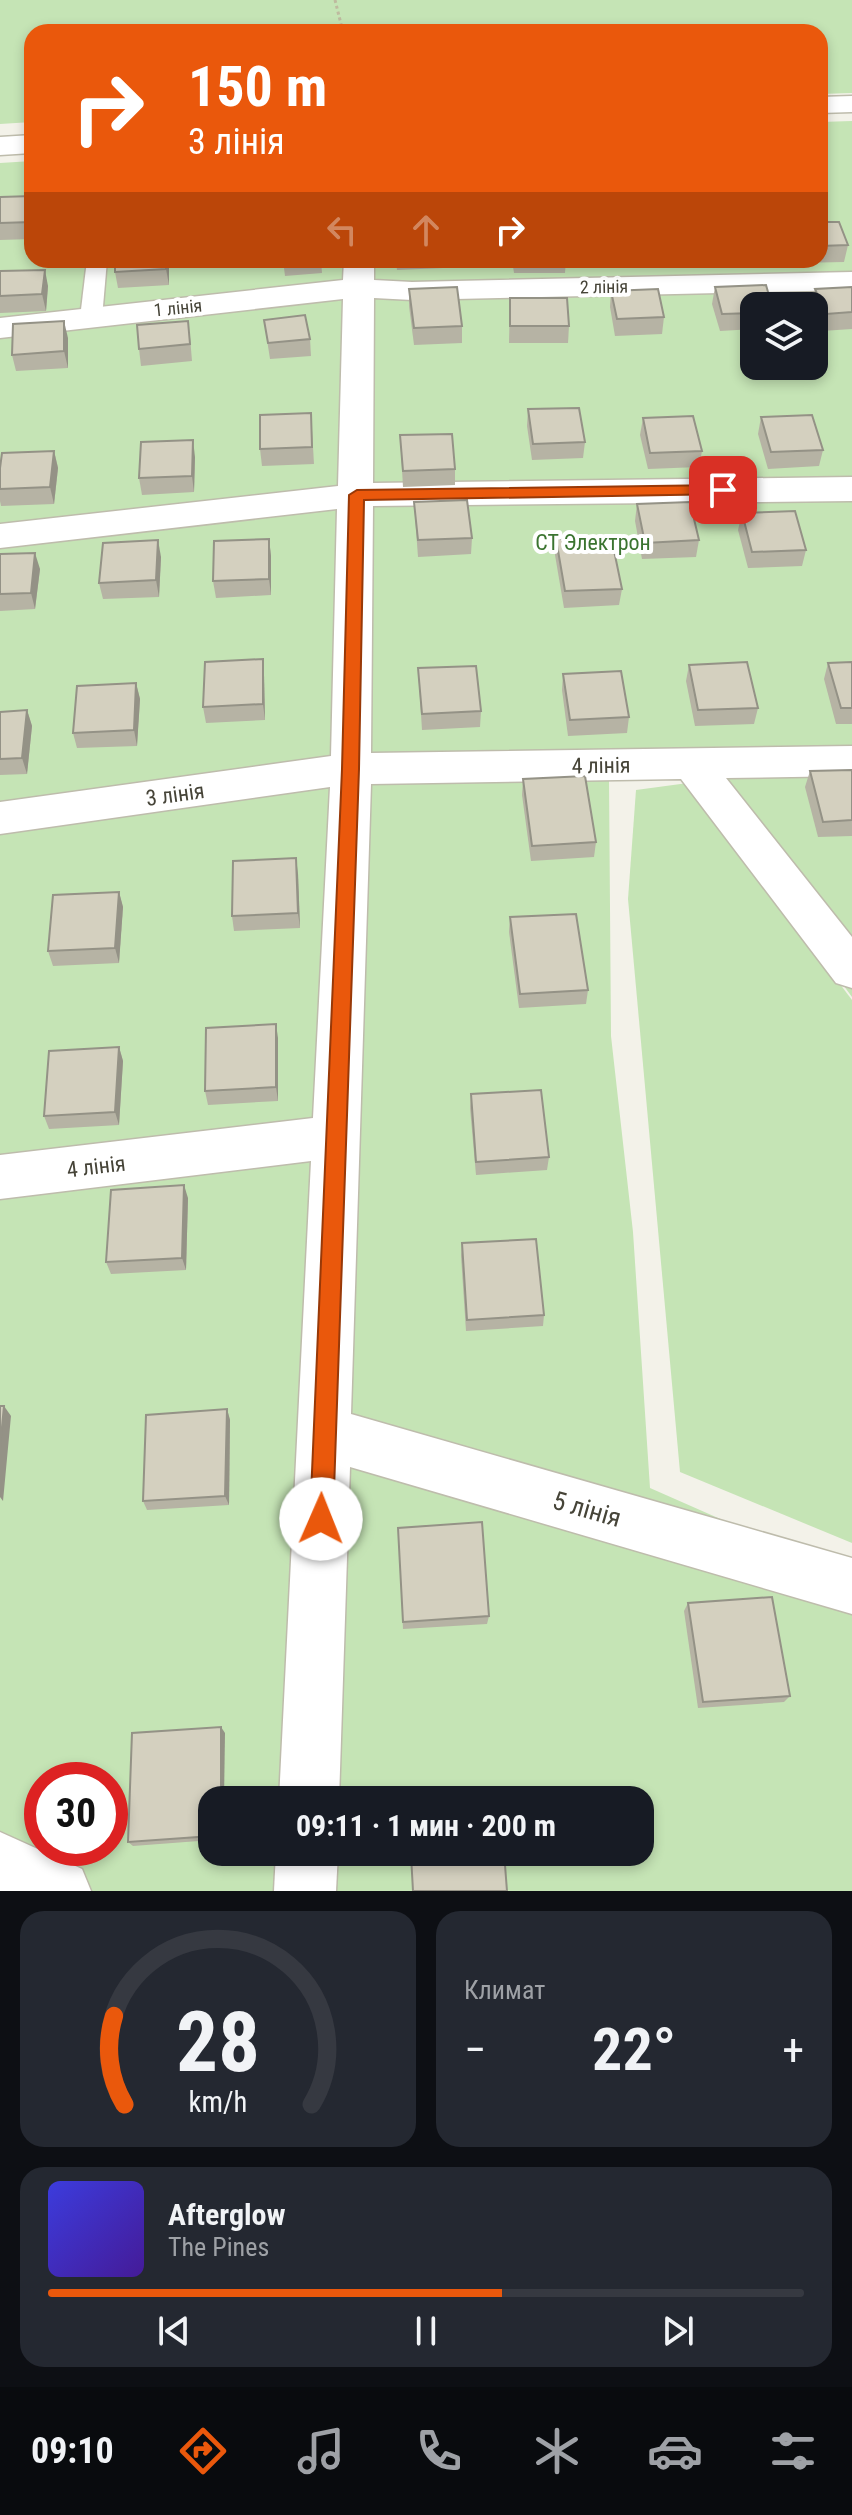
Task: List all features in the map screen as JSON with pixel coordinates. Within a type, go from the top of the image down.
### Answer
[{"type":"street","points":[[828,105],[852,104]]},
{"type":"street","points":[[0,146],[24,144]]},
{"type":"street","points":[[309,1786],[351,769],[358,274]]},
{"type":"street","name":"1 лінія","points":[[0,328],[91,318],[358,274]]},
{"type":"street","name":"2 лінія","points":[[358,274],[412,291],[852,281]]},
{"type":"street","points":[[0,536],[357,495],[852,489]]},
{"type":"street","name":"4 лінія","points":[[351,769],[852,761]]},
{"type":"street","points":[[691,763],[852,970]]},
{"type":"street","name":"3 лінія","points":[[0,818],[351,769]]},
{"type":"street","name":"4 лінія","points":[[0,1177],[335,1137]]},
{"type":"street","name":"5 лінія","points":[[322,1432],[852,1586]]},
{"type":"street","points":[[0,1863],[60,1891]]},
{"type":"street","points":[[305,1891],[306,1866]]},
{"type":"lane","points":[[91,318],[96,268]]},
{"type":"path","points":[[335,0],[341,24]]},
{"type":"green space","points":[[0,0],[852,0],[852,93],[828,94],[828,24],[24,24],[24,122],[0,124]]},
{"type":"green space","name":"СТ Электрон","points":[[852,121],[852,997],[687,773],[609,779],[611,1036],[633,1232],[650,1488],[852,1577],[852,1891],[0,1891],[0,163],[24,162],[24,268],[828,268],[828,122]]},
{"type":"green space","points":[[688,783],[852,1000],[852,1543],[680,1472],[628,899],[636,790]]},
{"type":"building","points":[[24,196],[24,222],[0,223],[0,197]]},
{"type":"building","points":[[828,222],[839,222],[848,245],[828,246]]},
{"type":"building","points":[[115,268],[166,268],[166,269],[115,272]]},
{"type":"building","points":[[45,270],[42,294],[0,296],[0,271]]},
{"type":"building","points":[[766,285],[768,292],[740,292],[740,313],[722,314],[715,287]]},
{"type":"building","points":[[457,287],[462,326],[414,328],[409,289]]},
{"type":"building","points":[[852,287],[852,312],[828,314],[828,292],[816,292],[815,289]]},
{"type":"building","points":[[658,289],[664,317],[617,319],[611,291]]},
{"type":"building","points":[[510,298],[567,298],[569,326],[510,326]]},
{"type":"building","points":[[305,315],[310,339],[268,343],[264,320]]},
{"type":"building","points":[[64,321],[64,351],[12,355],[13,324]]},
{"type":"building","points":[[188,321],[190,344],[139,349],[137,325]]},
{"type":"building","points":[[579,408],[585,442],[533,444],[528,409]]},
{"type":"building","points":[[311,413],[312,447],[260,449],[260,415]]},
{"type":"building","points":[[812,415],[823,450],[771,452],[761,417]]},
{"type":"building","points":[[693,416],[702,451],[650,453],[643,418]]},
{"type":"building","points":[[452,434],[455,469],[403,471],[400,435]]},
{"type":"building","points":[[193,440],[192,476],[139,478],[141,442]]},
{"type":"building","points":[[54,451],[50,487],[0,489],[2,453]]},
{"type":"building","points":[[467,500],[472,538],[418,540],[414,502]]},
{"type":"building","points":[[690,502],[699,540],[645,543],[637,504]]},
{"type":"building","points":[[795,511],[806,550],[752,552],[742,513]]},
{"type":"building","points":[[611,536],[622,589],[565,591],[556,539]]},
{"type":"building","points":[[269,539],[269,579],[213,581],[214,541]]},
{"type":"building","points":[[158,540],[156,580],[99,583],[103,543]]},
{"type":"building","points":[[35,553],[31,593],[0,594],[0,554]]},
{"type":"building","points":[[263,659],[263,704],[203,707],[205,662]]},
{"type":"building","points":[[747,662],[758,708],[698,710],[689,665]]},
{"type":"building","points":[[852,662],[852,708],[841,708],[828,663]]},
{"type":"building","points":[[476,666],[481,711],[422,714],[418,668]]},
{"type":"building","points":[[621,671],[629,717],[570,720],[563,674]]},
{"type":"building","points":[[136,683],[134,730],[73,733],[77,686]]},
{"type":"building","points":[[27,710],[22,758],[0,759],[0,712]]},
{"type":"building","points":[[852,770],[852,820],[823,822],[810,771]]},
{"type":"building","points":[[585,776],[596,842],[532,846],[523,779]]},
{"type":"building","points":[[296,858],[298,913],[232,916],[233,861]]},
{"type":"building","points":[[119,892],[115,948],[48,951],[53,895]]},
{"type":"building","points":[[576,914],[588,990],[520,994],[510,917]]},
{"type":"building","points":[[276,1024],[276,1087],[205,1091],[206,1028]]},
{"type":"building","points":[[119,1047],[115,1112],[44,1116],[49,1051]]},
{"type":"building","points":[[541,1090],[549,1157],[476,1162],[471,1094]]},
{"type":"building","points":[[184,1185],[182,1258],[106,1262],[111,1190]]},
{"type":"building","points":[[536,1239],[544,1315],[467,1320],[462,1243]]},
{"type":"building","points":[[0,1406],[4,1406],[0,1448]]},
{"type":"building","points":[[227,1409],[225,1496],[143,1501],[146,1415]]},
{"type":"building","points":[[482,1522],[489,1616],[403,1622],[398,1528]]},
{"type":"building","points":[[772,1597],[790,1696],[703,1702],[688,1603]]},
{"type":"building","points":[[221,1727],[221,1786],[198,1786],[198,1837],[128,1842],[132,1733]]},
{"type":"building","points":[[412,1866],[505,1866],[507,1891],[413,1891]]},
{"type":"route","points":[[321,1519],[322,1432],[351,769],[357,495],[723,490]]}]
